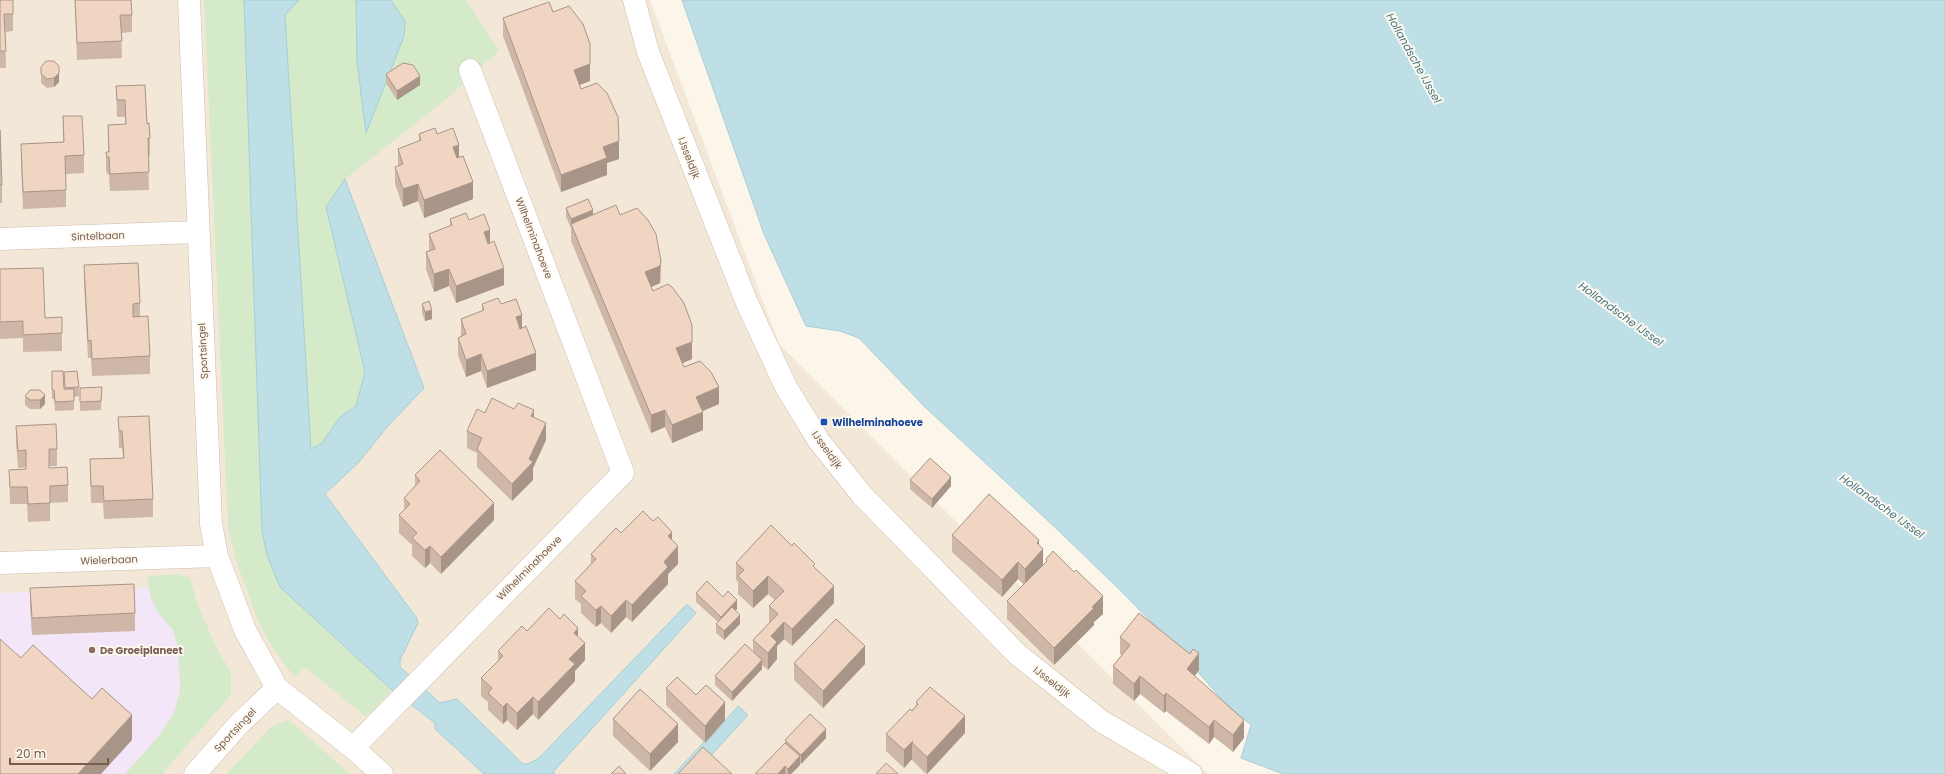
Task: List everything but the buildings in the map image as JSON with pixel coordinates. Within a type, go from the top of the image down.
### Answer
[{"type":"street","name":"Sportsingel","points":[[188,0],[211,524],[217,556],[245,630],[277,688],[353,748],[382,774]]},
{"type":"street","name":"IJsseldijk","points":[[634,0],[648,52],[747,303],[786,387],[819,441],[862,495],[1017,654],[1101,721],[1191,774]]},
{"type":"street","name":"Wilhelminahoeve","points":[[353,748],[418,680],[623,473],[470,70]]},
{"type":"street","name":"Sintelbaan","points":[[0,239],[197,232]]},
{"type":"street","name":"Wielerbaan","points":[[0,563],[217,556]]},
{"type":"street","name":"Sportsingel","points":[[195,774],[239,724],[277,688]]},
{"type":"shaded area","points":[[0,0],[650,0],[779,344],[1208,774],[0,774]]},
{"type":"shaded area","name":"De Groeiplaneet","points":[[167,587],[198,706],[134,774],[0,774],[0,593]]},
{"type":"green space","points":[[204,0],[244,0],[262,532],[267,555],[280,587],[392,690],[372,712],[365,716],[305,667],[295,677],[285,665],[276,653],[257,618],[242,577],[230,537],[228,523]]},
{"type":"green space","points":[[299,0],[356,0],[357,62],[405,21],[391,0],[466,0],[499,51],[444,101],[345,179],[326,207],[365,372],[356,406],[340,417],[322,443],[311,449],[285,15]]},
{"type":"green space","points":[[177,574],[190,578],[198,605],[216,647],[231,672],[231,695],[162,774],[125,774],[158,737],[174,713],[180,690],[178,647],[173,630],[157,611],[151,598],[147,576]]},
{"type":"green space","points":[[289,720],[350,774],[226,774],[272,726]]},
{"type":"water","points":[[244,0],[299,0],[285,15],[311,449],[322,443],[340,417],[356,406],[365,372],[326,207],[345,179],[424,388],[387,427],[359,462],[325,494],[416,617],[418,623],[400,660],[400,667],[440,703],[457,699],[523,764],[528,764],[539,758],[687,604],[696,613],[553,772],[555,774],[484,774],[435,729],[435,723],[392,690],[280,587],[267,555],[262,532]]},
{"type":"water","points":[[356,0],[391,0],[405,21],[404,36],[366,133],[357,62]]},
{"type":"water","name":"Hollandsche IJssel","points":[[682,0],[1945,0],[1945,774],[1283,774],[1241,758],[1251,725],[1225,703],[1176,647],[1120,590],[1059,531],[925,407],[859,338],[840,331],[806,326],[764,234]]},
{"type":"water","points":[[738,706],[748,715],[694,774],[674,774],[704,742],[706,743]]},
{"type":"place","name":"Wilhelminahoeve","points":[[824,422]]},
{"type":"place","name":"De Groeiplaneet","points":[[92,650]]}]
